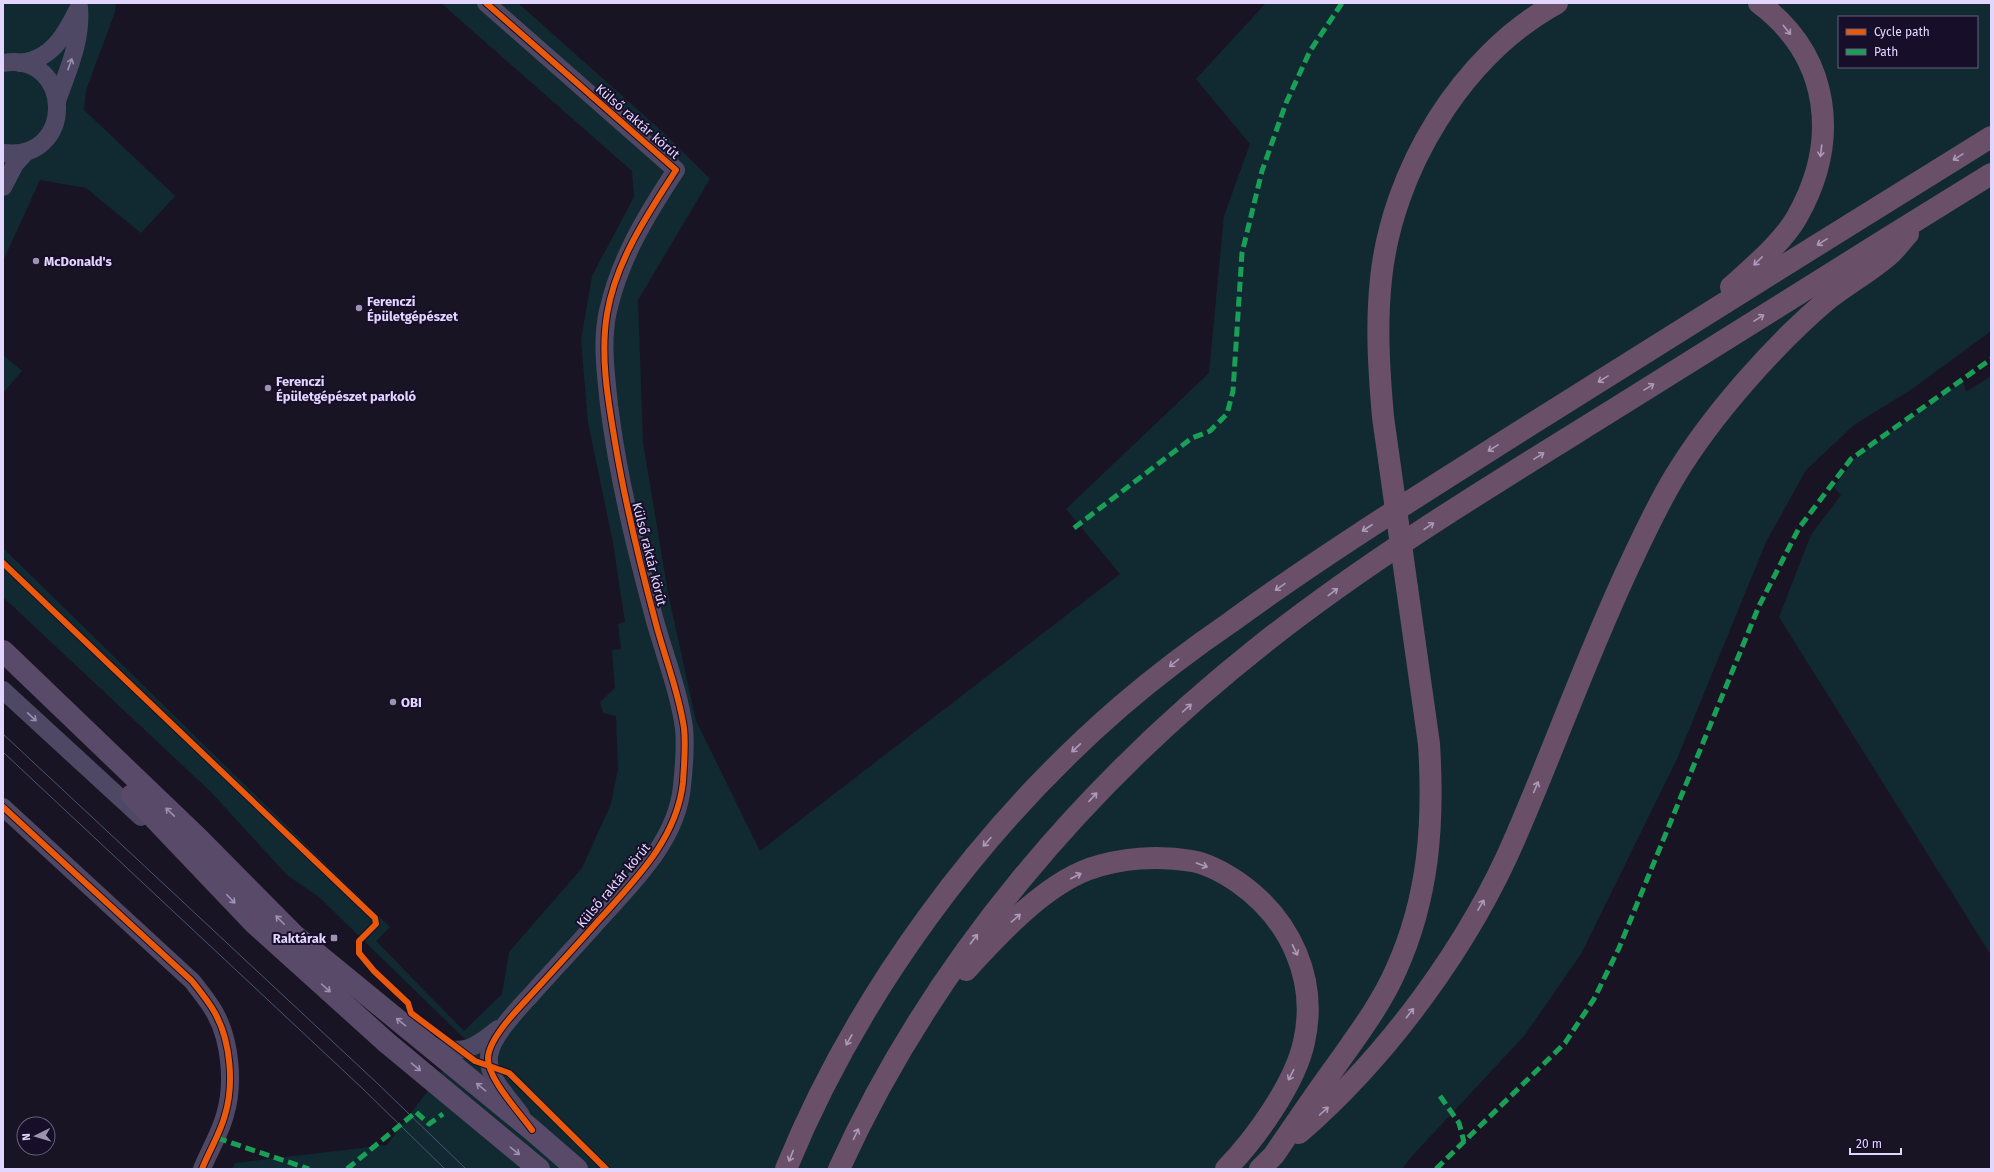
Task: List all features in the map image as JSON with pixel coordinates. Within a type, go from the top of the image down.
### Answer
[{"type":"highway","points":[[1267,1162],[1377,1006],[1396,970],[1419,907],[1426,871],[1430,836],[1432,784],[1429,744],[1383,417],[1379,370],[1378,316],[1381,277],[1390,230],[1398,202],[1412,166],[1427,136],[1444,109],[1474,72],[1503,43],[1527,23],[1557,3]]},
{"type":"highway","points":[[1672,336],[1718,298],[1772,248],[1796,218],[1816,178],[1821,151],[1823,120],[1820,94],[1810,64],[1796,41],[1777,18],[1759,3]]},
{"type":"highway","points":[[786,1169],[801,1132],[868,1006],[915,936],[972,859],[1015,810],[1068,756],[1121,706],[1185,654],[1311,564],[1991,137]]},
{"type":"highway","points":[[839,1169],[870,1104],[913,1029],[973,940],[1035,860],[1101,789],[1171,722],[1267,640],[1341,586],[1459,506],[1926,213],[1991,174]]},
{"type":"highway","points":[[1267,1162],[1328,1108],[1394,1034],[1427,991],[1456,948],[1491,887],[1516,838],[1614,598],[1642,537],[1675,476],[1705,431],[1751,376],[1797,327],[1829,299],[1890,254],[1926,213]]},
{"type":"highway","points":[[913,1029],[1015,918],[1065,882],[1088,870],[1115,862],[1141,858],[1165,858],[1193,861],[1214,869],[1233,879],[1255,894],[1285,929],[1297,953],[1304,974],[1308,1000],[1304,1043],[1297,1064],[1270,1113],[1243,1152]]},
{"type":"highway","points":[[1226,1169],[1243,1152],[1283,1120],[1339,1061]]},
{"type":"main road","points":[[3,651],[199,839],[294,934],[431,1046],[577,1169]]},
{"type":"main road","points":[[3,670],[99,760],[254,923],[386,1042],[539,1169]]},
{"type":"street","name":"Külső raktár körút","points":[[486,3],[676,170],[641,225],[617,278],[607,313],[605,347],[607,388],[620,475],[640,564],[684,729],[682,792],[673,823],[656,854],[618,899],[511,1018],[491,1047],[488,1057],[489,1066],[495,1079],[532,1130]]},
{"type":"street","points":[[3,63],[21,63],[41,58],[53,48],[68,31],[80,5]]},
{"type":"street","points":[[57,101],[79,36],[81,24],[80,5]]},
{"type":"street","points":[[3,187],[15,164],[26,152],[39,145],[50,133],[57,116],[57,101],[54,89],[45,76],[35,68],[21,63]]},
{"type":"street","points":[[3,153],[26,152]]},
{"type":"street","points":[[3,690],[152,827],[204,871]]},
{"type":"street","points":[[3,807],[192,981],[216,1014],[224,1035],[229,1065],[229,1098],[217,1138],[202,1167]]},
{"type":"street","name":"Külső raktár körút","points":[[431,1046],[449,1050],[474,1047],[511,1018]]},
{"type":"shaded area","points":[[3,3],[116,3],[115,12],[86,90],[84,110],[175,196],[141,233],[86,188],[40,180],[3,261]]},
{"type":"shaded area","points":[[441,3],[518,3],[665,134],[710,179],[638,300],[643,443],[668,593],[696,721],[760,851],[1120,574],[1066,509],[1209,373],[1224,216],[1250,144],[1196,79],[1266,3],[1991,3],[1991,331],[1912,389],[1854,425],[1806,470],[1766,542],[1677,759],[1581,954],[1524,1036],[1413,1155],[1402,1169],[232,1169],[235,1163],[387,1145],[466,1040],[319,897],[287,875],[211,792],[3,597],[3,548],[390,927],[376,941],[464,1031],[502,994],[509,952],[582,868],[611,804],[618,769],[616,716],[603,713],[600,702],[615,688],[612,650],[621,649],[618,624],[625,622],[613,543],[588,422],[581,340],[592,276],[634,197],[632,171]]},
{"type":"shaded area","points":[[3,355],[22,371],[3,393]]},
{"type":"shaded area","points":[[1991,376],[1991,955],[1779,617],[1811,535],[1841,495],[1834,487],[1858,455],[1963,381],[1966,392]]},
{"type":"tram line","points":[[3,734],[377,1083],[466,1169]]},
{"type":"tram line","points":[[3,752],[362,1088],[445,1169]]},
{"type":"marked path","points":[[1074,528],[1192,438],[1210,431],[1227,414],[1233,391],[1242,253],[1262,171],[1286,103],[1310,51],[1342,3]]},
{"type":"marked path","points":[[1436,1169],[1565,1043],[1594,999],[1619,948],[1759,606],[1799,528],[1851,459],[1991,359]]},
{"type":"marked path","points":[[1440,1096],[1459,1123],[1464,1142]]},
{"type":"marked path","points":[[347,1169],[416,1112],[429,1124],[443,1114]]},
{"type":"marked path","points":[[217,1138],[309,1169]]},
{"type":"cycle path","points":[[486,3],[676,170],[644,221],[625,256],[611,294],[607,314],[604,346],[610,410],[628,511],[650,601],[682,715],[685,741],[683,782],[679,803],[672,822],[652,858],[626,890],[511,1016],[493,1042],[488,1058],[489,1066],[498,1085],[532,1130]]},
{"type":"cycle path","points":[[3,563],[375,918],[376,924],[359,941],[359,953],[374,971],[408,1003],[411,1013],[475,1061],[509,1073],[606,1169]]},
{"type":"cycle path","points":[[3,807],[192,981],[215,1013],[225,1037],[228,1050],[230,1077],[228,1103],[223,1122],[202,1169]]},
{"type":"place","name":"McDonald's","points":[[36,261]]},
{"type":"place","name":"Ferenczi Épületgépészet","points":[[359,308]]},
{"type":"place","name":"Ferenczi Épületgépészet parkoló","points":[[268,388]]},
{"type":"place","name":"OBI","points":[[393,702]]},
{"type":"place","name":"Raktárak","points":[[334,938]]}]
